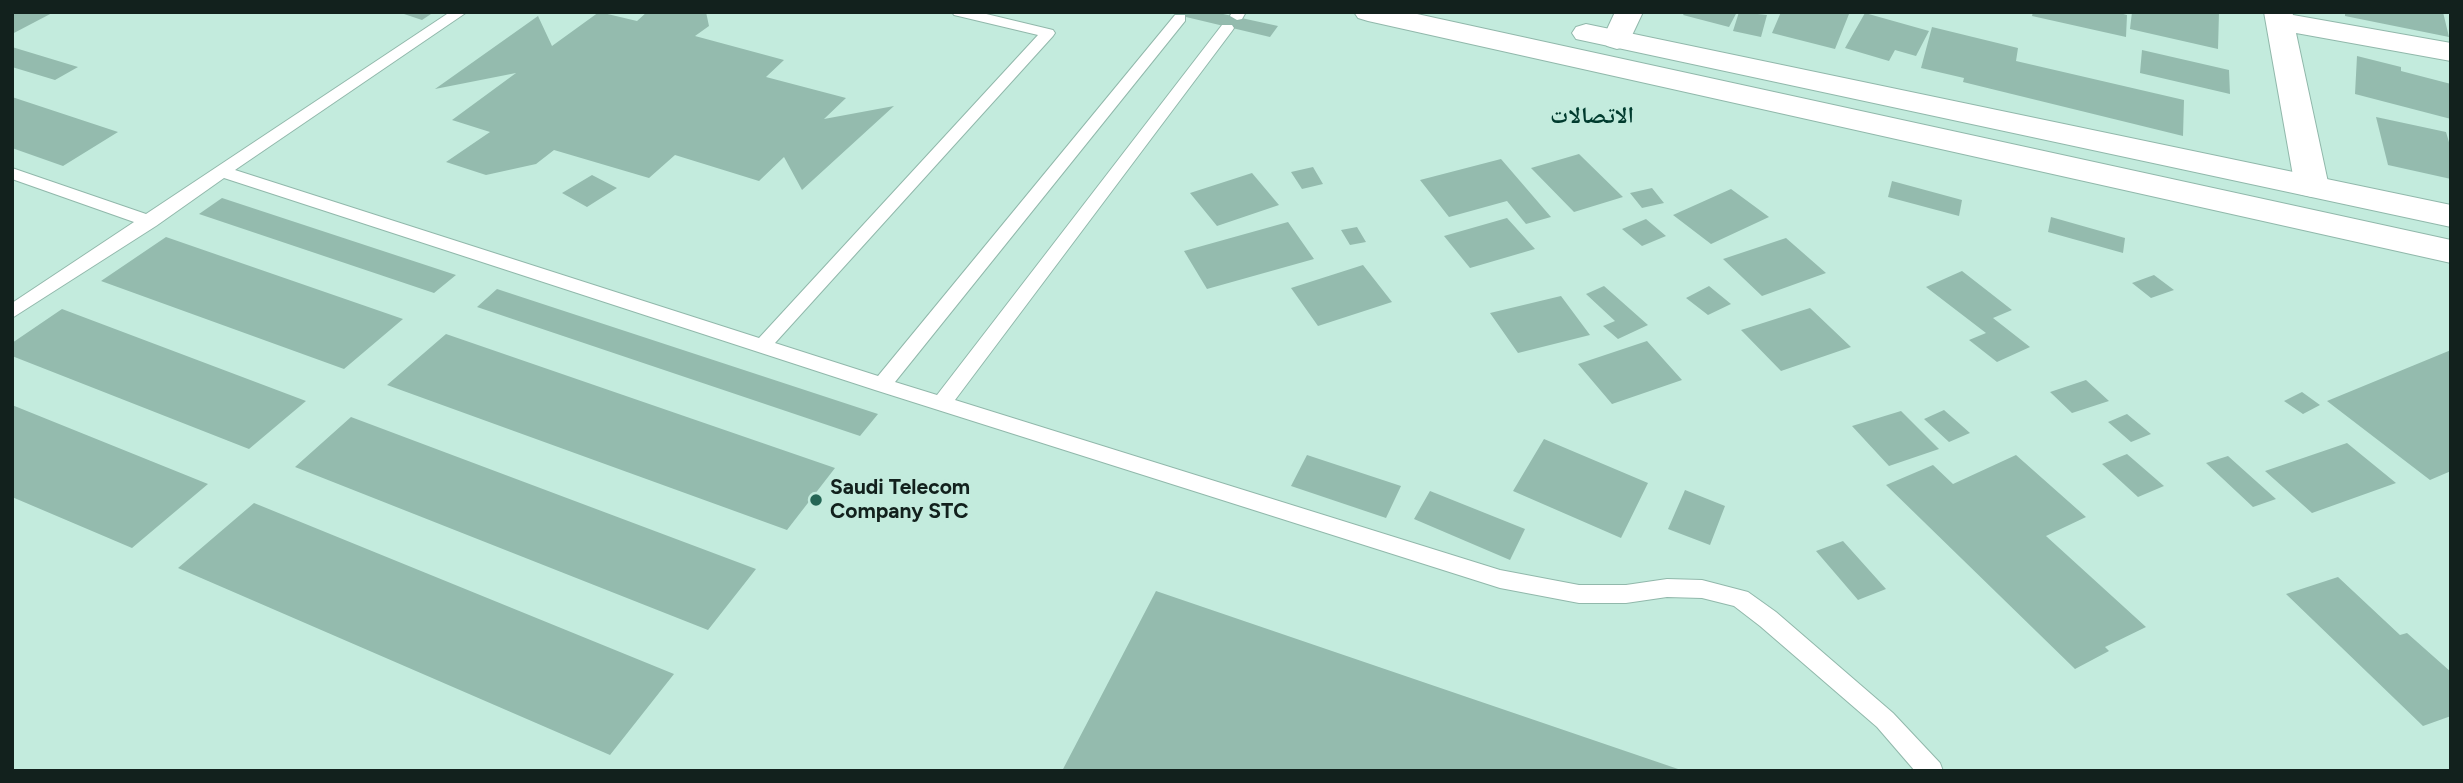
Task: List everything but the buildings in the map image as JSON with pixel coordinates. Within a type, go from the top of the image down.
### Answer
[{"type":"street","points":[[1368,12],[2451,251]]},
{"type":"street","points":[[1486,12],[1623,26],[2312,187],[2451,216]]},
{"type":"street","points":[[2312,187],[2279,17],[2451,52]]},
{"type":"lane","points":[[12,312],[460,12]]},
{"type":"lane","points":[[762,346],[1048,33],[959,12]]},
{"type":"lane","points":[[882,385],[1180,18]]},
{"type":"lane","points":[[942,403],[1234,19]]},
{"type":"lane","points":[[223,172],[882,385],[1500,579],[1579,594],[1626,594],[1667,588],[1702,589],[1740,599],[1768,619],[1885,720],[1931,771]]},
{"type":"lane","points":[[12,173],[150,222]]},
{"type":"place","name":"Saudi Telecom Company STC","points":[[816,500]]},
{"type":"district","name":"الاتصالات","points":[[1592,116]]}]
